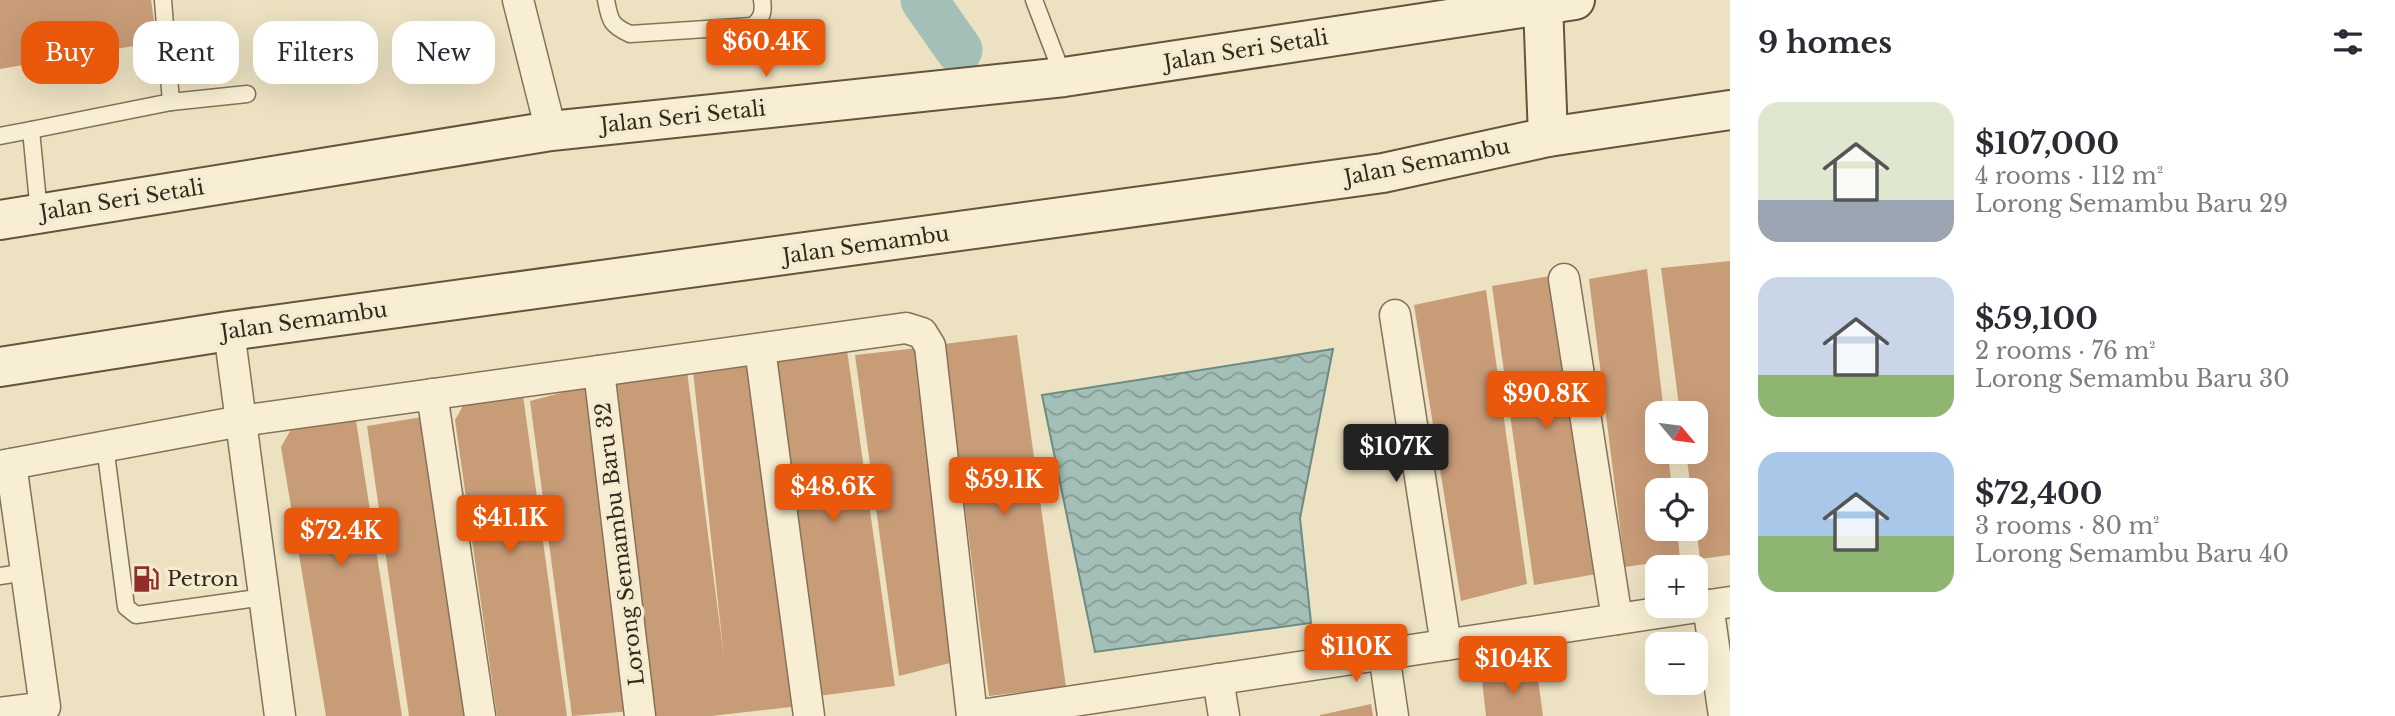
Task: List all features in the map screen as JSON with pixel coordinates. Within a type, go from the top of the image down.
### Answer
[{"type":"main road","name":"Jalan Seri Setali","points":[[0,220],[551,131],[1064,78],[1559,2]]},
{"type":"main road","points":[[1548,137],[1559,2]]},
{"type":"main road","name":"Jalan Semambu","points":[[0,367],[229,331],[1383,173],[1548,137],[1730,110]]},
{"type":"street","points":[[518,0],[551,131]]},
{"type":"street","points":[[1564,279],[1617,619]]},
{"type":"street","points":[[1395,315],[1446,645]]},
{"type":"street","points":[[0,713],[46,711],[13,574],[6,465],[241,421],[906,328],[922,333],[930,346],[973,716],[1041,711],[1218,679],[1719,604],[1724,716]]},
{"type":"street","points":[[229,331],[280,716]]},
{"type":"street","points":[[760,349],[809,716]]},
{"type":"street","name":"Lorong Semambu Baru 32","points":[[599,371],[640,716]]},
{"type":"street","points":[[432,394],[480,716]]},
{"type":"street","points":[[1384,654],[1393,716]]},
{"type":"street","points":[[1218,679],[1224,716]]},
{"type":"lane","points":[[163,0],[171,102]]},
{"type":"lane","points":[[606,0],[610,20],[618,29],[630,34],[752,26],[761,19],[764,8],[762,0]]},
{"type":"lane","points":[[1034,0],[1064,78]]},
{"type":"lane","points":[[0,136],[171,102],[247,94]]},
{"type":"lane","points":[[31,130],[39,214]]},
{"type":"lane","points":[[105,446],[127,607],[136,615],[264,597]]},
{"type":"water","points":[[1333,349],[1300,518],[1311,623],[1095,652],[1042,395]]},
{"type":"building","points":[[0,0],[151,0],[154,21],[133,21],[133,46],[119,49],[119,21],[21,21],[21,65],[0,69]]},
{"type":"building","points":[[1730,261],[1730,555],[1708,558],[1708,555],[1700,555],[1698,541],[1708,541],[1708,478],[1689,478],[1688,464],[1708,464],[1708,401],[1678,401],[1661,268]]},
{"type":"building","points":[[1647,269],[1663,401],[1645,401],[1645,464],[1669,464],[1671,478],[1645,478],[1645,541],[1678,541],[1680,555],[1645,555],[1645,564],[1625,567],[1589,279]]},
{"type":"building","points":[[1556,275],[1602,573],[1534,585],[1492,286]]},
{"type":"building","points":[[1486,290],[1527,584],[1461,601],[1414,305]]},
{"type":"building","points":[[1017,335],[1066,687],[989,696],[944,344]]},
{"type":"building","points":[[918,348],[958,661],[899,676],[855,355]]},
{"type":"building","points":[[847,350],[895,686],[818,696],[771,362]]},
{"type":"building","points":[[754,361],[800,706],[711,716],[656,716],[613,379],[687,371],[724,658],[693,371]]},
{"type":"building","points":[[595,384],[632,711],[572,716],[530,401]]},
{"type":"building","points":[[522,388],[567,716],[497,716],[455,420],[469,395]]},
{"type":"building","points":[[355,414],[402,716],[326,716],[281,447],[294,424]]},
{"type":"building","points":[[428,416],[473,716],[409,716],[367,426]]},
{"type":"building","points":[[1537,672],[1543,716],[1486,716],[1482,680]]},
{"type":"building","points":[[1371,704],[1373,716],[1320,716],[1320,715]]},
{"type":"waterway","points":[[924,0],[959,50]]},
{"type":"place","name":"Petron","points":[[146,579]]}]
